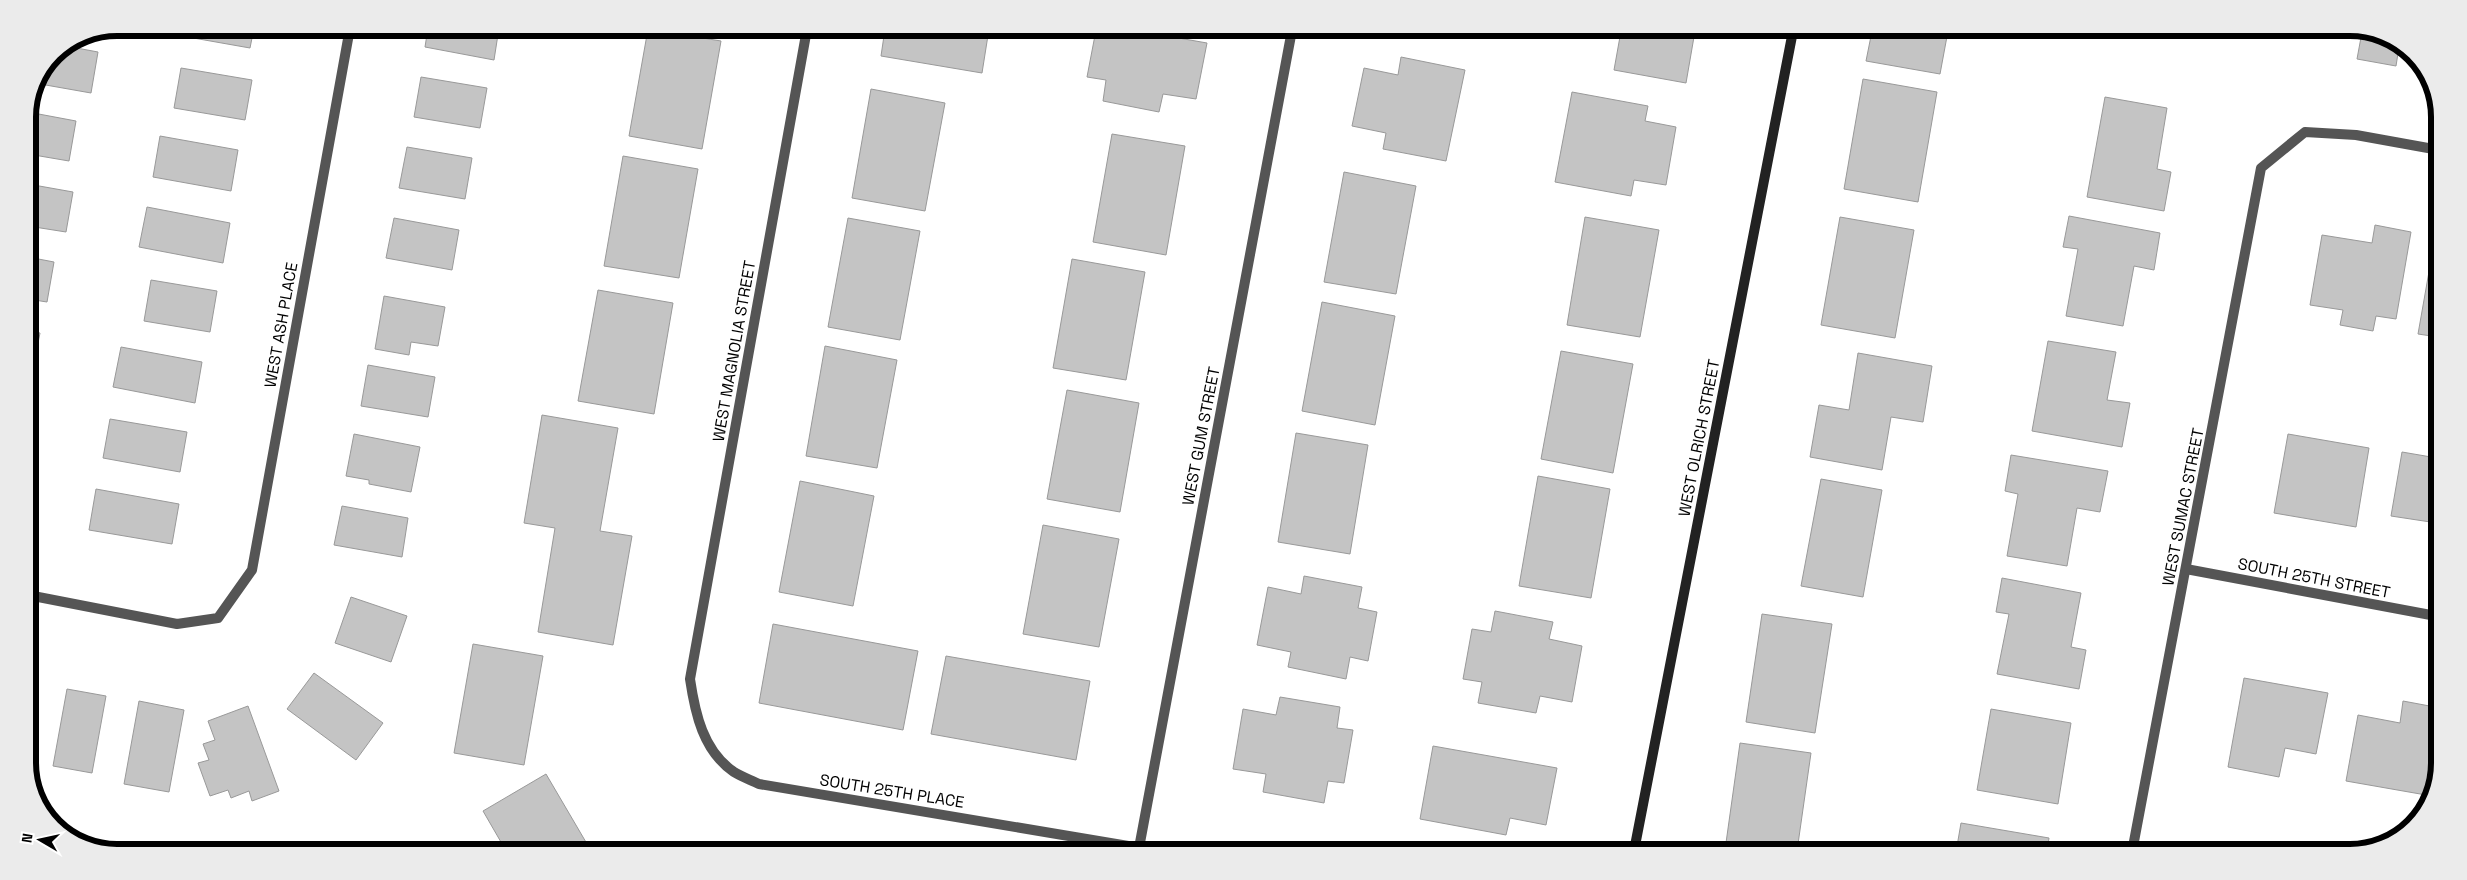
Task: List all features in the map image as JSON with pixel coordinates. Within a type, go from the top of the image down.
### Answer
[{"type":"street","name":"WEST ASH PLACE","points":[[36,597],[177,624],[218,618],[252,570],[349,36]]},
{"type":"street","name":"WEST MAGNOLIA STREET","points":[[690,679],[806,36]]},
{"type":"street","name":"WEST GUM STREET","points":[[1140,844],[1291,36]]},
{"type":"street","name":"WEST OLRICH STREET","points":[[1635,844],[1793,36]]},
{"type":"street","name":"WEST SUMAC STREET","points":[[2134,844],[2261,168],[2305,132],[2356,135],[2431,149]]},
{"type":"street","name":"SOUTH 25TH STREET","points":[[2186,569],[2431,615]]},
{"type":"street","name":"SOUTH 25TH PLACE","points":[[690,679],[695,713],[710,747],[733,772],[759,784],[1115,844]]},
{"type":"building","points":[[182,36],[252,36],[250,48]]},
{"type":"building","points":[[427,36],[498,36],[494,60],[425,47]]},
{"type":"building","points":[[647,36],[691,36],[721,41],[702,149],[629,136]]},
{"type":"building","points":[[884,36],[988,36],[982,73],[881,56]]},
{"type":"building","points":[[1095,36],[1173,36],[1207,43],[1196,99],[1163,94],[1159,112],[1103,101],[1106,80],[1087,77]]},
{"type":"building","points":[[1620,36],[1694,36],[1686,83],[1614,70]]},
{"type":"building","points":[[1871,36],[1947,36],[1940,74],[1866,61]]},
{"type":"building","points":[[2361,37],[2386,45],[2398,52],[2396,66],[2357,59]]},
{"type":"building","points":[[76,48],[98,52],[91,93],[43,85],[60,60]]},
{"type":"building","points":[[1401,57],[1465,70],[1446,161],[1383,149],[1386,133],[1352,126],[1364,68],[1398,75]]},
{"type":"building","points":[[181,68],[252,80],[245,120],[174,108]]},
{"type":"building","points":[[421,77],[487,88],[480,128],[414,117]]},
{"type":"building","points":[[1863,79],[1937,92],[1918,202],[1844,189]]},
{"type":"building","points":[[871,89],[945,103],[925,211],[852,198]]},
{"type":"building","points":[[1572,92],[1648,106],[1645,121],[1676,127],[1666,185],[1634,180],[1631,196],[1555,182]]},
{"type":"building","points":[[2105,97],[2167,108],[2157,169],[2171,172],[2164,211],[2087,197]]},
{"type":"building","points":[[36,114],[76,121],[69,161],[36,155]]},
{"type":"building","points":[[1112,134],[1185,146],[1166,255],[1093,242]]},
{"type":"building","points":[[160,136],[238,150],[231,191],[153,177]]},
{"type":"building","points":[[407,147],[472,158],[465,199],[399,188]]},
{"type":"building","points":[[623,156],[698,169],[679,278],[604,266]]},
{"type":"building","points":[[1344,172],[1416,186],[1396,294],[1324,282]]},
{"type":"building","points":[[36,185],[73,192],[66,232],[36,227]]},
{"type":"building","points":[[147,207],[230,223],[223,263],[139,247]]},
{"type":"building","points":[[2069,216],[2160,233],[2154,270],[2134,266],[2123,326],[2066,316],[2078,249],[2063,247]]},
{"type":"building","points":[[1585,217],[1659,230],[1640,337],[1567,325]]},
{"type":"building","points":[[1840,217],[1914,230],[1895,338],[1821,325]]},
{"type":"building","points":[[394,218],[459,230],[452,270],[386,258]]},
{"type":"building","points":[[848,218],[920,231],[900,340],[828,327]]},
{"type":"building","points":[[2375,225],[2411,232],[2396,319],[2376,316],[2373,331],[2340,325],[2343,310],[2310,305],[2322,235],[2372,243]]},
{"type":"building","points":[[36,259],[54,262],[47,302],[36,300]]},
{"type":"building","points":[[1072,259],[1145,272],[1126,380],[1053,368]]},
{"type":"building","points":[[2431,260],[2431,336],[2418,334]]},
{"type":"building","points":[[151,280],[217,291],[210,332],[144,321]]},
{"type":"building","points":[[598,290],[673,303],[654,414],[578,401]]},
{"type":"building","points":[[384,296],[445,307],[438,346],[411,342],[409,355],[375,349]]},
{"type":"building","points":[[1322,302],[1395,316],[1375,425],[1302,411]]},
{"type":"building","points":[[36,332],[40,333],[36,354]]},
{"type":"building","points":[[2048,341],[2116,352],[2107,400],[2130,403],[2122,447],[2032,431]]},
{"type":"building","points":[[825,346],[897,360],[877,468],[806,456]]},
{"type":"building","points":[[121,347],[202,362],[195,403],[113,387]]},
{"type":"building","points":[[1561,351],[1633,364],[1613,473],[1541,459]]},
{"type":"building","points":[[1858,353],[1932,366],[1923,422],[1891,417],[1882,470],[1810,457],[1819,405],[1849,410]]},
{"type":"building","points":[[368,365],[435,377],[428,417],[361,406]]},
{"type":"building","points":[[1067,390],[1139,403],[1120,512],[1047,499]]},
{"type":"building","points":[[542,415],[618,428],[600,531],[632,536],[613,645],[538,632],[555,528],[524,523]]},
{"type":"building","points":[[110,419],[187,432],[180,472],[103,458]]},
{"type":"building","points":[[1296,433],[1368,445],[1350,554],[1278,542]]},
{"type":"building","points":[[354,434],[420,447],[411,492],[369,484],[369,480],[346,476]]},
{"type":"building","points":[[2288,434],[2369,448],[2356,527],[2274,513]]},
{"type":"building","points":[[2402,452],[2431,457],[2431,522],[2391,516]]},
{"type":"building","points":[[2011,455],[2108,471],[2100,512],[2077,508],[2067,566],[2007,556],[2018,494],[2005,491]]},
{"type":"building","points":[[1538,476],[1610,489],[1591,598],[1519,586]]},
{"type":"building","points":[[1821,479],[1882,490],[1863,597],[1801,586]]},
{"type":"building","points":[[800,481],[874,496],[853,606],[779,592]]},
{"type":"building","points":[[96,489],[179,504],[172,544],[89,530]]},
{"type":"building","points":[[342,506],[408,518],[402,557],[334,545]]},
{"type":"building","points":[[1043,525],[1119,539],[1099,647],[1023,634]]},
{"type":"building","points":[[1304,576],[1362,587],[1358,608],[1377,612],[1368,661],[1350,657],[1346,679],[1288,667],[1291,652],[1257,645],[1268,587],[1301,594]]},
{"type":"building","points":[[2002,578],[2081,593],[2071,647],[2086,650],[2079,689],[1997,674],[2009,614],[1996,612]]},
{"type":"building","points":[[351,597],[407,616],[391,662],[335,643]]},
{"type":"building","points":[[1495,611],[1553,622],[1549,639],[1582,646],[1572,702],[1540,696],[1536,713],[1478,703],[1482,682],[1463,679],[1472,629],[1491,632]]},
{"type":"building","points":[[1762,614],[1832,624],[1815,733],[1746,722]]},
{"type":"building","points":[[773,624],[918,651],[903,730],[759,703]]},
{"type":"building","points":[[473,644],[543,656],[524,765],[454,753]]},
{"type":"building","points":[[946,656],[1090,681],[1076,760],[931,734]]},
{"type":"building","points":[[314,673],[383,723],[356,760],[287,709]]},
{"type":"building","points":[[2244,678],[2328,693],[2316,754],[2285,748],[2279,777],[2228,767]]},
{"type":"building","points":[[67,689],[106,696],[92,773],[53,766]]},
{"type":"building","points":[[1280,697],[1340,707],[1337,728],[1353,730],[1344,783],[1328,781],[1324,803],[1263,792],[1266,774],[1233,769],[1243,709],[1276,715]]},
{"type":"building","points":[[139,701],[184,710],[169,792],[124,784]]},
{"type":"building","points":[[2403,701],[2431,706],[2431,763],[2424,795],[2346,781],[2358,715],[2400,723]]},
{"type":"building","points":[[248,706],[279,791],[252,801],[249,791],[231,798],[228,790],[210,796],[198,763],[209,760],[203,744],[215,740],[208,721]]},
{"type":"building","points":[[1991,709],[2071,723],[2058,804],[1977,790]]},
{"type":"building","points":[[1740,743],[1811,753],[1798,844],[1726,844]]},
{"type":"building","points":[[1433,746],[1557,768],[1546,825],[1510,818],[1506,835],[1420,819]]},
{"type":"building","points":[[546,774],[587,844],[502,844],[483,811]]},
{"type":"building","points":[[1961,823],[2049,838],[2048,844],[1957,844]]}]
